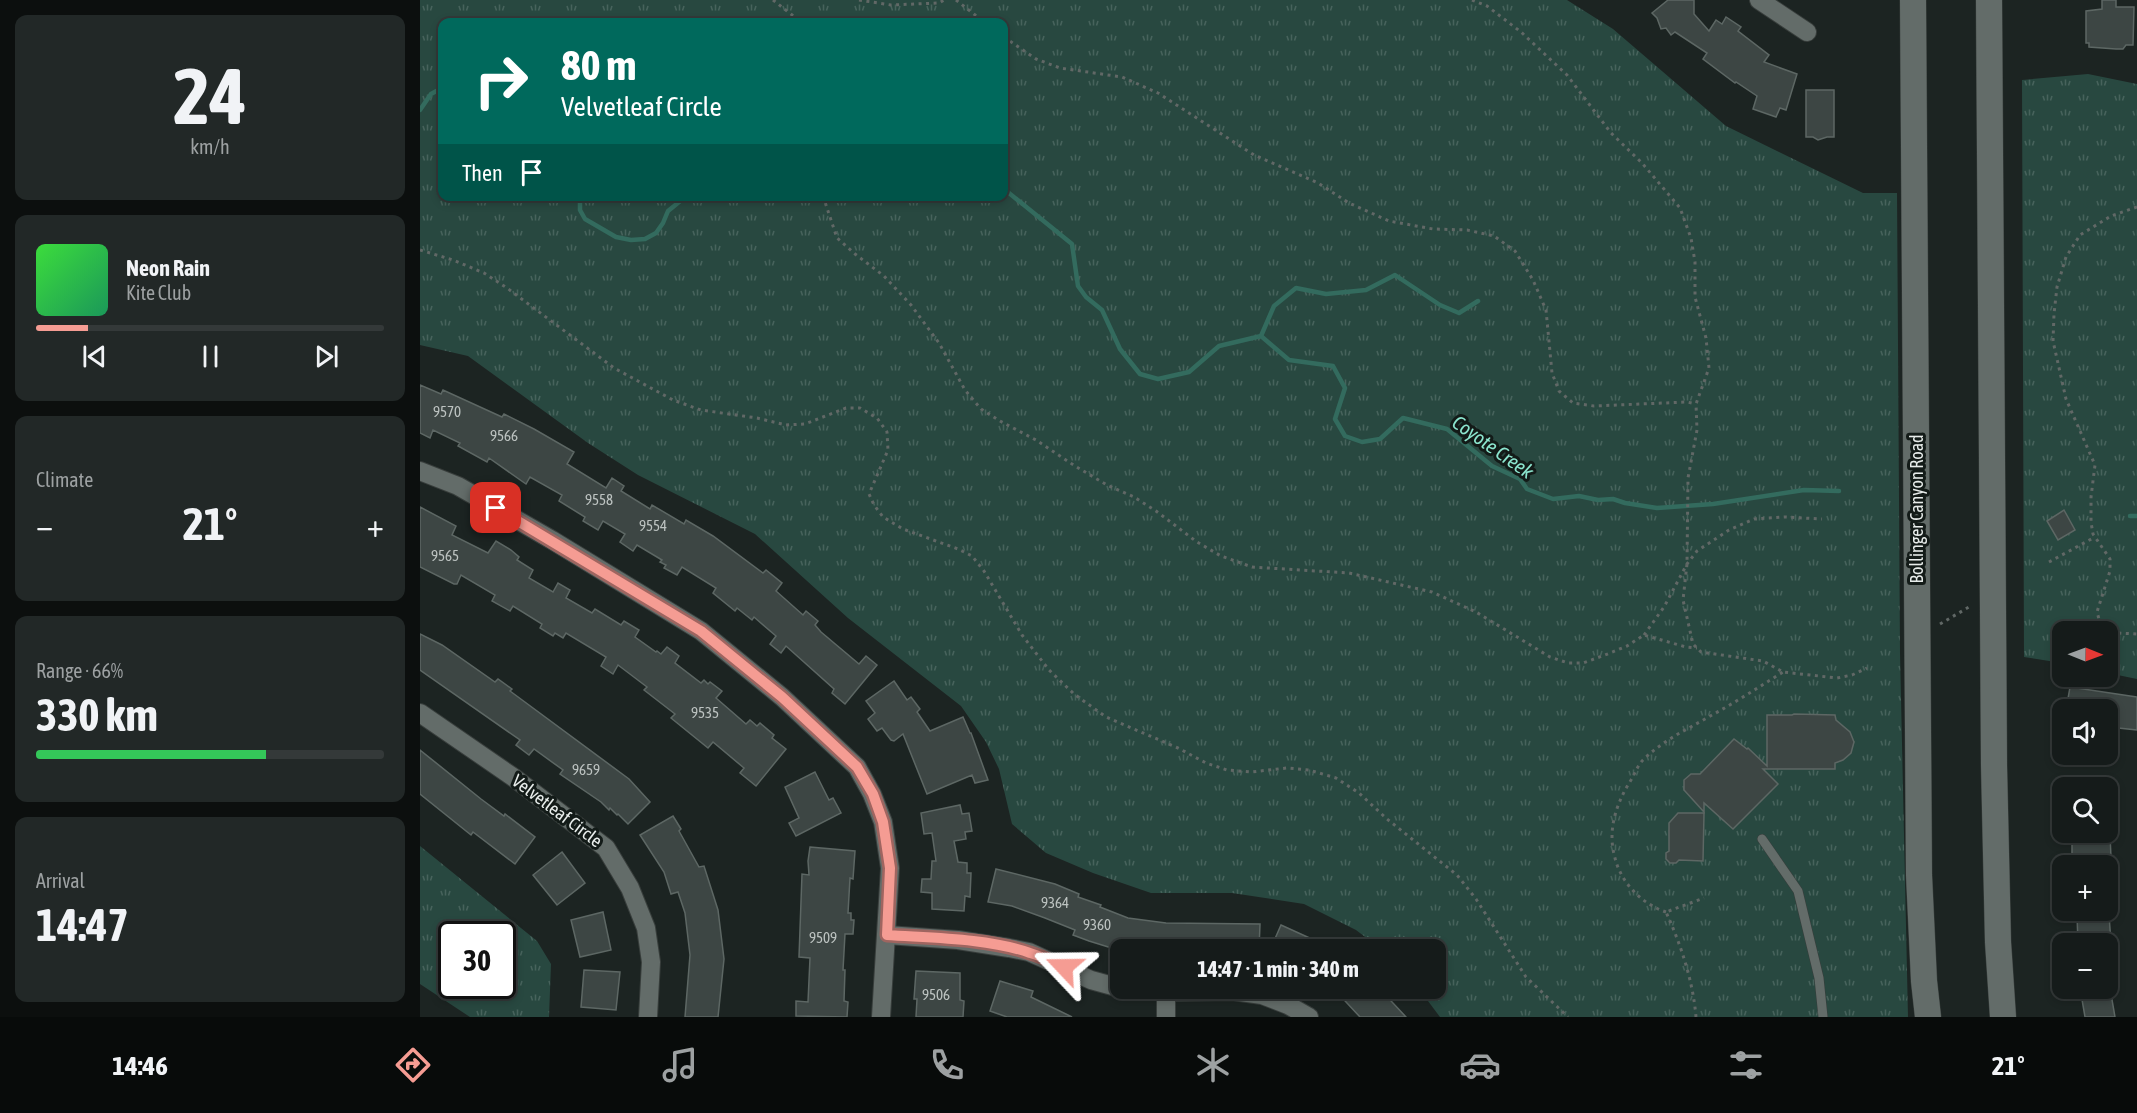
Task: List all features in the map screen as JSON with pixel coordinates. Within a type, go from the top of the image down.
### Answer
[{"type":"main road","name":"Bollinger Canyon Road","points":[[1913,0],[1919,874],[1928,1017]]},
{"type":"main road","points":[[1989,0],[1994,765],[1998,942],[2003,1017]]},
{"type":"street","points":[[1759,0],[1807,32]]},
{"type":"street","points":[[420,471],[458,486],[701,631],[782,697],[857,767],[873,794],[883,822],[890,868],[881,1017]]},
{"type":"street","name":"Velvetleaf Circle","points":[[420,713],[444,727],[513,777],[606,848],[630,888],[646,928],[651,962],[648,1017]]},
{"type":"street","points":[[887,935],[958,940],[1029,952],[1091,980],[1110,985]]},
{"type":"street","points":[[1166,999],[1166,1017]]},
{"type":"street","points":[[1272,999],[1309,1017]]},
{"type":"lane","points":[[1762,839],[1798,891],[1819,978],[1823,1017]]},
{"type":"path","points":[[773,0],[796,18]]},
{"type":"path","points":[[859,0],[891,5],[930,4],[944,0]]},
{"type":"path","points":[[956,0],[979,18]]},
{"type":"path","points":[[1472,0],[1487,6],[1521,32],[1567,75],[1611,133],[1642,163],[1680,208],[1691,238],[1695,262],[1695,297],[1706,338],[1709,368],[1696,404],[1697,430],[1688,478],[1687,564],[1683,600],[1693,644],[1701,652],[1763,660],[1783,672],[1837,678],[1852,675],[1867,668]]},
{"type":"path","points":[[1008,40],[1036,59],[1060,68],[1122,77],[1158,93],[1254,155],[1318,183],[1349,203],[1389,221],[1433,229],[1467,230],[1494,236],[1515,251],[1533,280],[1546,310],[1552,373],[1559,391],[1573,403],[1594,406],[1687,402],[1696,404]]},
{"type":"path","points":[[824,201],[837,237],[884,276],[910,305],[939,343],[965,390],[981,409],[1091,476],[1134,497],[1197,542],[1221,556],[1252,567],[1349,573],[1432,592],[1476,612],[1550,657],[1568,663],[1583,663],[1627,646],[1644,635],[1664,607],[1687,564],[1698,552],[1729,530],[1754,519],[1822,519]]},
{"type":"path","points":[[2137,207],[2111,216],[2080,235],[2066,257],[2057,287],[2053,341],[2066,399],[2096,465],[2091,497],[2091,522],[2095,537],[2110,559],[2110,571],[2097,612],[2102,626],[2117,633],[2137,634]]},
{"type":"path","points":[[420,250],[484,273],[614,368],[673,400],[701,410],[757,418],[786,425],[805,424],[846,408],[860,408],[877,418],[887,432],[888,450],[869,494],[874,505],[883,517],[903,529],[972,556],[984,571],[1022,635],[1049,670],[1074,694],[1106,717],[1178,748],[1206,763],[1227,770],[1251,772],[1287,768],[1309,770],[1336,778],[1359,793],[1387,819],[1457,875],[1476,899],[1526,977],[1568,1017]]},
{"type":"path","points":[[2049,562],[2095,537]]},
{"type":"path","points":[[1940,624],[1969,607]]},
{"type":"path","points":[[1644,635],[1697,648]]},
{"type":"path","points":[[1704,898],[1666,912],[1654,908],[1637,896],[1621,874],[1615,861],[1611,833],[1615,813],[1624,791],[1642,761],[1665,741],[1727,707],[1783,672]]},
{"type":"path","points":[[1666,912],[1686,968],[1695,1001],[1696,1017]]},
{"type":"green space","points":[[420,0],[1567,0],[1613,29],[1726,126],[1863,193],[1897,193],[1900,653],[1908,1017],[1440,1017],[1426,999],[1446,999],[1446,939],[1368,939],[1356,930],[1304,904],[1232,893],[1151,893],[1093,873],[1046,853],[1012,824],[999,769],[986,742],[961,706],[848,618],[755,534],[638,475],[588,443],[468,356],[420,345]]},
{"type":"green space","points":[[2088,74],[2137,84],[2137,679],[2118,675],[2118,621],[2052,621],[2052,661],[2024,657],[2022,80]]},
{"type":"green space","points":[[420,846],[512,921],[438,921],[438,996],[420,984]]},
{"type":"green space","points":[[516,924],[537,941],[551,964],[549,1017],[470,1017],[443,999],[516,999]]},
{"type":"building","points":[[1668,0],[1694,0],[1694,14],[1709,31],[1716,20],[1722,24],[1726,17],[1741,27],[1738,31],[1769,55],[1764,62],[1797,74],[1786,110],[1780,108],[1776,117],[1753,109],[1757,96],[1703,59],[1707,53],[1675,32],[1671,35],[1666,28],[1661,29],[1657,18],[1652,13]]},
{"type":"building","points":[[2102,0],[2116,0],[2116,7],[2134,7],[2133,45],[2116,49],[2089,47],[2089,43],[2086,43],[2086,11],[2102,9]]},
{"type":"building","points":[[1806,90],[1834,90],[1834,137],[1818,140],[1806,137]]},
{"type":"building","points":[[420,385],[441,394],[443,390],[502,417],[504,414],[534,429],[574,452],[567,464],[606,488],[612,478],[624,486],[621,491],[650,509],[652,505],[684,524],[686,520],[713,536],[763,573],[766,570],[782,583],[776,591],[803,615],[806,611],[818,621],[815,625],[821,632],[859,664],[866,656],[877,665],[845,704],[832,693],[834,689],[786,646],[781,653],[770,644],[776,636],[754,617],[752,620],[737,608],[735,611],[713,593],[716,588],[682,567],[677,575],[664,568],[666,565],[660,562],[662,560],[637,545],[633,551],[620,542],[625,534],[603,521],[598,530],[583,521],[585,517],[559,501],[562,495],[530,477],[526,484],[489,458],[487,462],[458,446],[460,443],[433,430],[430,438],[420,433]]},
{"type":"building","points":[[420,507],[456,526],[452,535],[488,553],[496,541],[511,550],[519,557],[517,560],[533,570],[529,578],[553,592],[558,583],[570,590],[566,598],[592,613],[595,609],[621,625],[624,621],[639,630],[635,637],[656,652],[661,654],[667,647],[679,656],[675,663],[701,683],[704,680],[708,684],[710,682],[722,691],[716,698],[746,724],[750,720],[757,726],[760,723],[774,735],[772,738],[786,749],[756,786],[740,773],[744,768],[713,742],[708,748],[671,718],[675,714],[644,690],[647,687],[618,665],[613,674],[601,666],[606,657],[566,633],[563,638],[555,633],[553,636],[540,628],[542,624],[513,606],[510,611],[492,601],[495,595],[461,575],[457,584],[454,584],[420,567]]},
{"type":"building","points":[[2064,510],[2075,530],[2058,540],[2047,521]]},
{"type":"building","points":[[420,634],[442,645],[495,682],[498,679],[512,689],[510,691],[629,779],[650,802],[628,824],[610,808],[609,810],[560,774],[563,770],[534,749],[529,755],[516,745],[520,740],[420,670]]},
{"type":"building","points":[[894,681],[907,700],[911,697],[920,709],[917,712],[930,731],[963,717],[988,780],[975,783],[972,775],[927,794],[903,734],[894,741],[891,740],[882,728],[877,731],[868,719],[875,713],[866,701]]},
{"type":"building","points":[[2070,687],[2137,697],[2137,730],[2118,728],[2118,699],[2068,699]]},
{"type":"building","points":[[1767,715],[1835,715],[1836,720],[1850,732],[1854,742],[1851,753],[1835,763],[1835,769],[1763,769],[1778,784],[1733,829],[1704,803],[1704,812],[1684,790],[1684,780],[1691,774],[1700,774],[1734,739],[1748,748],[1767,766]]},
{"type":"building","points":[[420,750],[481,799],[535,837],[515,864],[473,832],[471,835],[420,794]]},
{"type":"building","points":[[815,772],[829,800],[833,798],[841,813],[796,836],[789,823],[799,818],[785,787]]},
{"type":"building","points":[[960,805],[962,814],[969,813],[972,831],[965,832],[966,839],[954,841],[958,862],[967,863],[967,873],[971,873],[970,897],[965,896],[964,911],[932,909],[932,893],[921,892],[922,879],[931,879],[932,861],[936,861],[932,833],[924,834],[921,813]]},
{"type":"building","points":[[1678,813],[1704,813],[1703,861],[1679,860],[1676,863],[1670,863],[1666,859],[1666,853],[1669,851],[1669,823]]},
{"type":"building","points":[[673,816],[699,867],[704,866],[718,910],[724,959],[718,1017],[685,1017],[690,955],[685,913],[678,892],[671,894],[664,872],[640,835]]},
{"type":"building","points":[[2110,843],[2111,855],[2072,855],[2072,844]]},
{"type":"building","points":[[810,847],[855,851],[853,879],[850,878],[848,913],[851,913],[851,920],[854,920],[853,934],[845,934],[843,970],[845,970],[844,1001],[848,1002],[847,1017],[796,1016],[796,1001],[808,1002],[810,958],[799,957],[802,874],[809,875]]},
{"type":"building","points":[[562,852],[585,883],[557,905],[533,875]]},
{"type":"building","points":[[996,869],[1055,884],[1079,894],[1078,897],[1128,918],[1166,923],[1260,924],[1259,939],[1110,939],[1110,948],[1073,935],[1075,930],[1045,918],[1012,906],[988,902]]},
{"type":"building","points":[[603,912],[611,950],[580,957],[571,920]]},
{"type":"building","points":[[2077,921],[2109,921],[2110,933],[2078,933]]},
{"type":"building","points":[[1281,925],[1312,939],[1275,939]]},
{"type":"building","points":[[584,970],[620,972],[616,1010],[581,1007]]},
{"type":"building","points":[[916,971],[960,973],[960,1000],[964,1001],[963,1017],[916,1017],[917,999],[914,999]]},
{"type":"building","points":[[1000,981],[1033,991],[1031,997],[1072,1017],[1007,1017],[990,1011]]},
{"type":"building","points":[[1343,999],[1389,999],[1406,1017],[1360,1017]]},
{"type":"building","points":[[2082,999],[2112,999],[2115,1017],[2085,1017]]},
{"type":"waterway","name":"Coyote Creek","points":[[420,110],[431,94],[438,90]]},
{"type":"waterway","name":"Coyote Creek","points":[[1008,192],[1072,244],[1078,286],[1086,297],[1102,310],[1120,349],[1140,374],[1158,379],[1189,372],[1219,346],[1261,336]]},
{"type":"waterway","name":"Coyote Creek","points":[[580,201],[580,210],[585,219],[616,237],[631,240],[645,239],[656,233],[668,211],[680,201]]},
{"type":"waterway","points":[[1261,336],[1274,306],[1296,288],[1326,294],[1366,290],[1395,275],[1440,305],[1459,313],[1478,301]]},
{"type":"waterway","name":"Coyote Creek","points":[[1261,336],[1289,360],[1333,366],[1345,388],[1335,419],[1345,436],[1362,442],[1380,439],[1403,418],[1447,429],[1492,466],[1520,479],[1527,489],[1553,499],[1579,496],[1598,500],[1613,499],[1657,508],[1713,504],[1804,490],[1839,491]]},
{"type":"waterway","name":"Coyote Creek","points":[[2130,516],[2137,516]]},
{"type":"route","points":[[496,508],[701,631],[782,697],[857,767],[873,794],[883,822],[890,868],[887,935],[958,940],[1009,948],[1029,952],[1064,967]]}]
